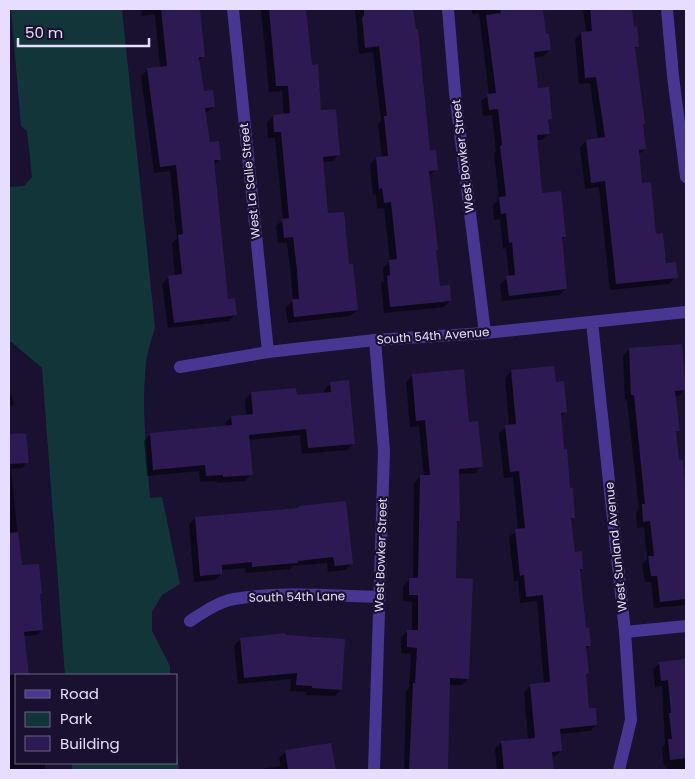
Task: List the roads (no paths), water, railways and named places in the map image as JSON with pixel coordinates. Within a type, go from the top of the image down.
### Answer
[{"type":"street","name":"West La Salle Street","points":[[233,9],[268,352]]},
{"type":"street","name":"West Bowker Street","points":[[448,9],[455,93],[485,333]]},
{"type":"street","points":[[667,9],[673,76],[686,177]]},
{"type":"street","name":"South 54th Avenue","points":[[180,367],[268,352],[375,340],[485,333],[686,312]]},
{"type":"street","name":"West Sunland Avenue","points":[[592,322],[625,632],[630,720],[619,770]]},
{"type":"street","name":"West Bowker Street","points":[[374,770],[384,451],[375,340]]},
{"type":"street","name":"South 54th Lane","points":[[190,621],[210,607],[233,599],[279,595],[380,597]]},
{"type":"street","points":[[625,632],[686,626]]}]
